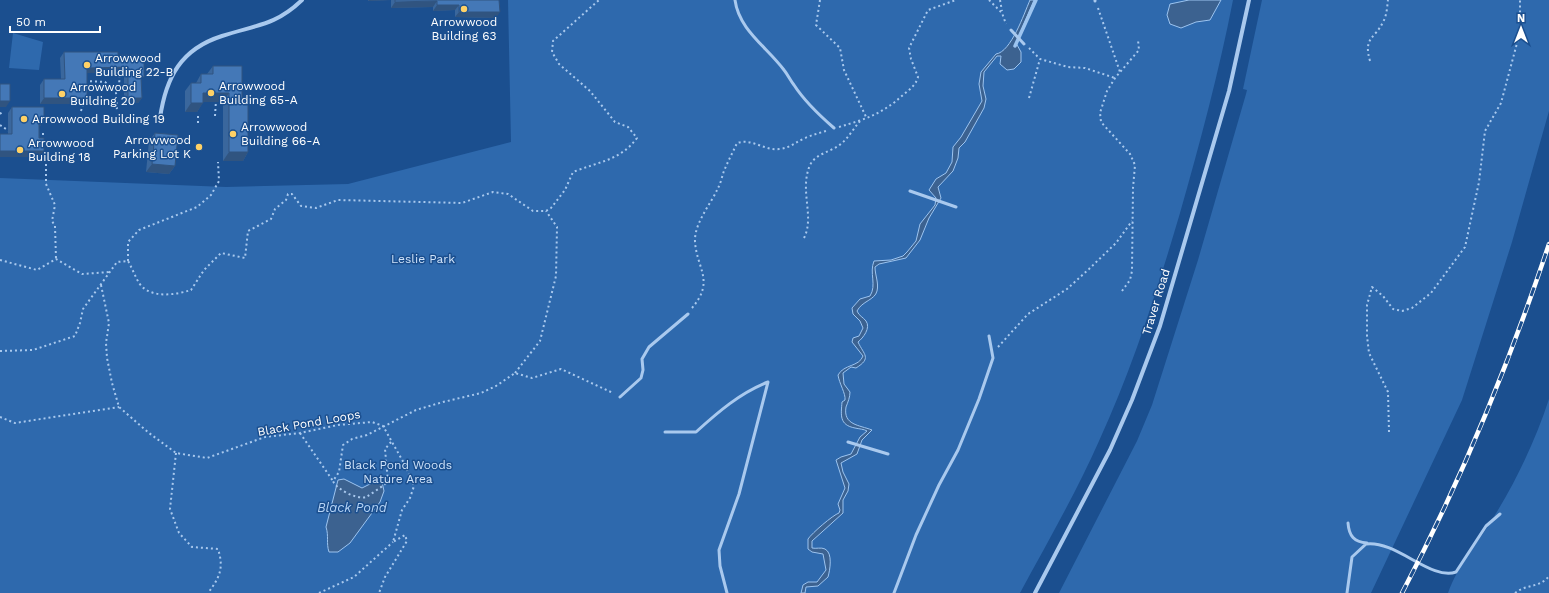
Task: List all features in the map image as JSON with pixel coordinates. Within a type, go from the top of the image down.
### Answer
[{"type":"street","points":[[160,118],[164,92],[170,78],[178,66],[196,48],[217,37],[270,23],[282,16],[302,0]]},
{"type":"street","name":"Traver Road","points":[[1035,593],[1110,450],[1132,400],[1160,326],[1229,91],[1249,0]]},
{"type":"lane","points":[[736,0],[737,9],[742,22],[784,69],[794,86],[813,109],[834,128]]},
{"type":"lane","points":[[1011,30],[1024,44]]},
{"type":"lane","points":[[910,191],[956,207]]},
{"type":"lane","points":[[620,396],[641,378],[643,370],[642,358],[654,342],[688,314]]},
{"type":"lane","points":[[894,593],[916,535],[961,443],[988,375],[992,354],[989,336]]},
{"type":"lane","points":[[665,432],[696,432],[722,408],[757,386],[768,382],[739,494],[719,550],[720,566],[727,593]]},
{"type":"lane","points":[[848,442],[888,454]]},
{"type":"lane","points":[[1348,523],[1352,537],[1359,542],[1373,543],[1395,549],[1408,558],[1430,568],[1449,574],[1456,572],[1486,526],[1500,514]]},
{"type":"lane","points":[[1347,593],[1352,556],[1362,546],[1373,543]]},
{"type":"path","points":[[218,162],[218,181],[211,194],[197,207],[139,230],[128,242],[128,261],[140,284],[151,292],[174,295],[191,290],[204,270],[221,253],[245,258],[248,231],[270,219],[275,209],[286,200],[288,194],[292,194],[301,206],[316,208],[338,200],[462,203],[493,192],[508,194],[533,211],[546,211],[551,208],[565,190],[573,172],[612,158],[626,151],[637,138],[628,127],[615,122],[590,92],[560,64],[552,52],[553,41],[599,0]]},
{"type":"path","points":[[820,0],[816,25],[840,48],[844,70],[867,119]]},
{"type":"path","points":[[688,314],[700,298],[705,278],[695,240],[698,228],[708,204],[718,188],[725,167],[737,143],[744,141],[759,144],[768,149],[787,148],[804,139],[834,128],[867,119],[888,108],[917,82],[918,76],[911,59],[909,48],[912,40],[919,31],[928,10],[956,0]]},
{"type":"path","points":[[989,0],[1002,13]]},
{"type":"path","points":[[1000,0],[1002,13],[1007,26],[1011,30]]},
{"type":"path","points":[[1370,61],[1367,46],[1372,36],[1383,23],[1388,0]]},
{"type":"path","points":[[1389,432],[1388,392],[1369,353],[1366,320],[1369,295],[1372,287],[1383,296],[1393,309],[1402,311],[1412,308],[1431,293],[1465,247],[1479,182],[1485,131],[1502,98],[1520,32],[1520,0]]},
{"type":"path","points":[[1095,1],[1120,72]]},
{"type":"path","points":[[1122,291],[1130,280],[1132,271],[1132,220],[1135,165],[1134,160],[1101,122],[1100,113],[1103,101],[1115,78],[1139,50],[1138,40]]},
{"type":"path","points":[[1024,44],[1040,59],[1068,67],[1085,68],[1115,78]]},
{"type":"path","points":[[1029,98],[1040,59]]},
{"type":"path","points":[[113,89],[119,85],[120,70]]},
{"type":"path","points":[[85,76],[85,81]]},
{"type":"path","points":[[78,81],[105,82],[116,92],[117,112]]},
{"type":"path","points":[[81,111],[84,104],[84,97]]},
{"type":"path","points":[[215,116],[215,100],[221,100]]},
{"type":"path","points":[[198,116],[198,123]]},
{"type":"path","points":[[804,238],[809,224],[805,192],[810,166],[815,158],[833,150],[843,142],[860,120]]},
{"type":"path","points":[[0,125],[14,134]]},
{"type":"path","points":[[33,134],[46,134]]},
{"type":"path","points":[[46,164],[46,184],[56,205],[52,221],[55,226],[56,259]]},
{"type":"path","points":[[333,480],[339,472],[343,445],[352,439],[367,435],[416,410],[481,393],[496,386],[515,373],[540,341],[556,276],[557,227],[546,211]]},
{"type":"path","points":[[992,354],[1028,314],[1067,289],[1089,269],[1116,243],[1132,220]]},
{"type":"path","points":[[56,259],[82,274],[109,272]]},
{"type":"path","points":[[0,260],[37,270],[56,259]]},
{"type":"path","points":[[0,351],[33,350],[75,336],[83,309],[109,272],[117,262],[128,261]]},
{"type":"path","points":[[0,417],[15,423],[119,407],[107,358],[106,343],[109,323],[101,285]]},
{"type":"path","points":[[515,373],[532,378],[561,369],[620,396]]},
{"type":"path","name":"Black Pond Loops","points":[[119,407],[149,433],[176,453],[207,458],[265,437],[300,433],[338,425],[372,422],[383,426]]},
{"type":"path","points":[[383,426],[405,465],[414,486],[410,498],[402,510],[392,542]]},
{"type":"path","points":[[300,433],[333,480],[334,484],[357,497],[365,497],[388,482],[385,449],[391,442]]},
{"type":"path","points":[[176,453],[170,509],[179,533],[192,547],[218,549],[222,560],[219,578],[208,593]]},
{"type":"path","points":[[319,593],[354,577],[392,542],[405,535],[407,541],[385,577],[379,593]]},
{"type":"path","points":[[1515,593],[1520,589],[1542,583],[1549,576]]},
{"type":"green space","points":[[508,0],[1233,0],[1228,27],[1202,134],[1180,213],[1134,357],[1081,480],[1020,593],[0,593],[0,178],[226,187],[348,184],[511,142]]},
{"type":"green space","points":[[1262,0],[1549,0],[1549,111],[1512,242],[1462,400],[1371,593],[1059,593],[1137,441],[1152,405],[1198,260],[1246,94],[1247,90],[1243,89]]},
{"type":"green space","points":[[13,33],[43,42],[39,70],[9,68]]},
{"type":"green space","points":[[1549,399],[1549,593],[1448,593],[1457,572],[1489,525],[1511,487],[1532,444]]},
{"type":"water","points":[[1030,0],[1034,0],[1016,43],[1021,52],[1021,62],[1014,69],[1007,70],[1000,64],[1001,56],[997,56],[984,72],[983,86],[986,99],[984,108],[965,142],[959,148],[958,158],[953,171],[938,187],[941,198],[929,218],[920,240],[906,258],[879,264],[875,267],[878,285],[876,294],[857,311],[866,321],[868,327],[866,333],[858,342],[864,353],[865,359],[861,365],[856,368],[851,367],[843,373],[844,384],[850,392],[846,413],[849,421],[872,430],[862,440],[857,454],[841,463],[843,472],[849,484],[848,491],[843,500],[843,513],[812,541],[812,548],[823,548],[828,551],[830,558],[830,570],[828,577],[818,586],[806,587],[805,593],[801,593],[803,585],[808,582],[817,582],[826,570],[823,554],[812,552],[808,549],[808,539],[823,524],[839,513],[840,510],[838,504],[845,488],[836,460],[851,454],[860,437],[867,431],[850,427],[844,422],[841,415],[842,402],[845,398],[838,375],[844,369],[861,360],[863,356],[852,342],[853,338],[859,336],[863,328],[860,321],[853,314],[852,308],[860,299],[870,296],[872,292],[872,270],[874,261],[891,260],[903,256],[916,241],[920,224],[935,205],[936,198],[929,190],[936,179],[946,173],[952,162],[953,147],[961,137],[982,101],[979,84],[981,72],[996,54],[1002,52],[1012,40],[1021,23]]},
{"type":"water","points":[[1189,0],[1221,0],[1210,20],[1196,22],[1181,28],[1170,24],[1167,15],[1170,4]]},
{"type":"water","name":"Black Pond","points":[[344,479],[362,488],[376,481],[382,482],[384,491],[380,502],[350,543],[338,552],[329,552],[326,527],[338,480]]},
{"type":"building","points":[[395,0],[499,0],[500,12],[459,12],[459,5],[437,5],[437,1],[395,2]]},
{"type":"building","points":[[64,52],[118,52],[118,55],[144,55],[144,77],[141,77],[142,98],[128,98],[128,67],[87,68],[87,98],[44,98],[44,79],[65,79]]},
{"type":"building","points":[[213,66],[242,66],[242,99],[248,99],[248,152],[229,152],[229,93],[203,93],[203,103],[191,103],[191,83],[201,83],[201,74],[213,74]]},
{"type":"building","points":[[0,84],[10,84],[10,101],[0,101]]},
{"type":"building","points":[[12,107],[44,107],[44,120],[39,120],[39,138],[44,138],[44,151],[0,151],[0,134],[12,134]]},
{"type":"building","points":[[155,133],[178,135],[175,166],[152,164]]},
{"type":"waterway","points":[[1015,46],[1036,0]]},
{"type":"railway","points":[[1402,593],[1424,551],[1483,422],[1534,289],[1549,244]]},
{"type":"place","name":"Arrowwood Building 63","points":[[464,9]]},
{"type":"place","name":"Arrowwood Building 22-B","points":[[87,65]]},
{"type":"place","name":"Arrowwood Building 65-A","points":[[211,93]]},
{"type":"place","name":"Arrowwood Building 20","points":[[62,94]]},
{"type":"place","name":"Arrowwood Building 19","points":[[24,119]]},
{"type":"place","name":"Arrowwood Building 66-A","points":[[233,134]]},
{"type":"place","name":"Arrowwood Parking Lot K","points":[[199,147]]},
{"type":"place","name":"Arrowwood Building 18","points":[[20,150]]},
{"type":"park label","name":"Leslie Park","points":[[423,259]]},
{"type":"park label","name":"Black Pond Woods Nature Area","points":[[398,472]]}]
